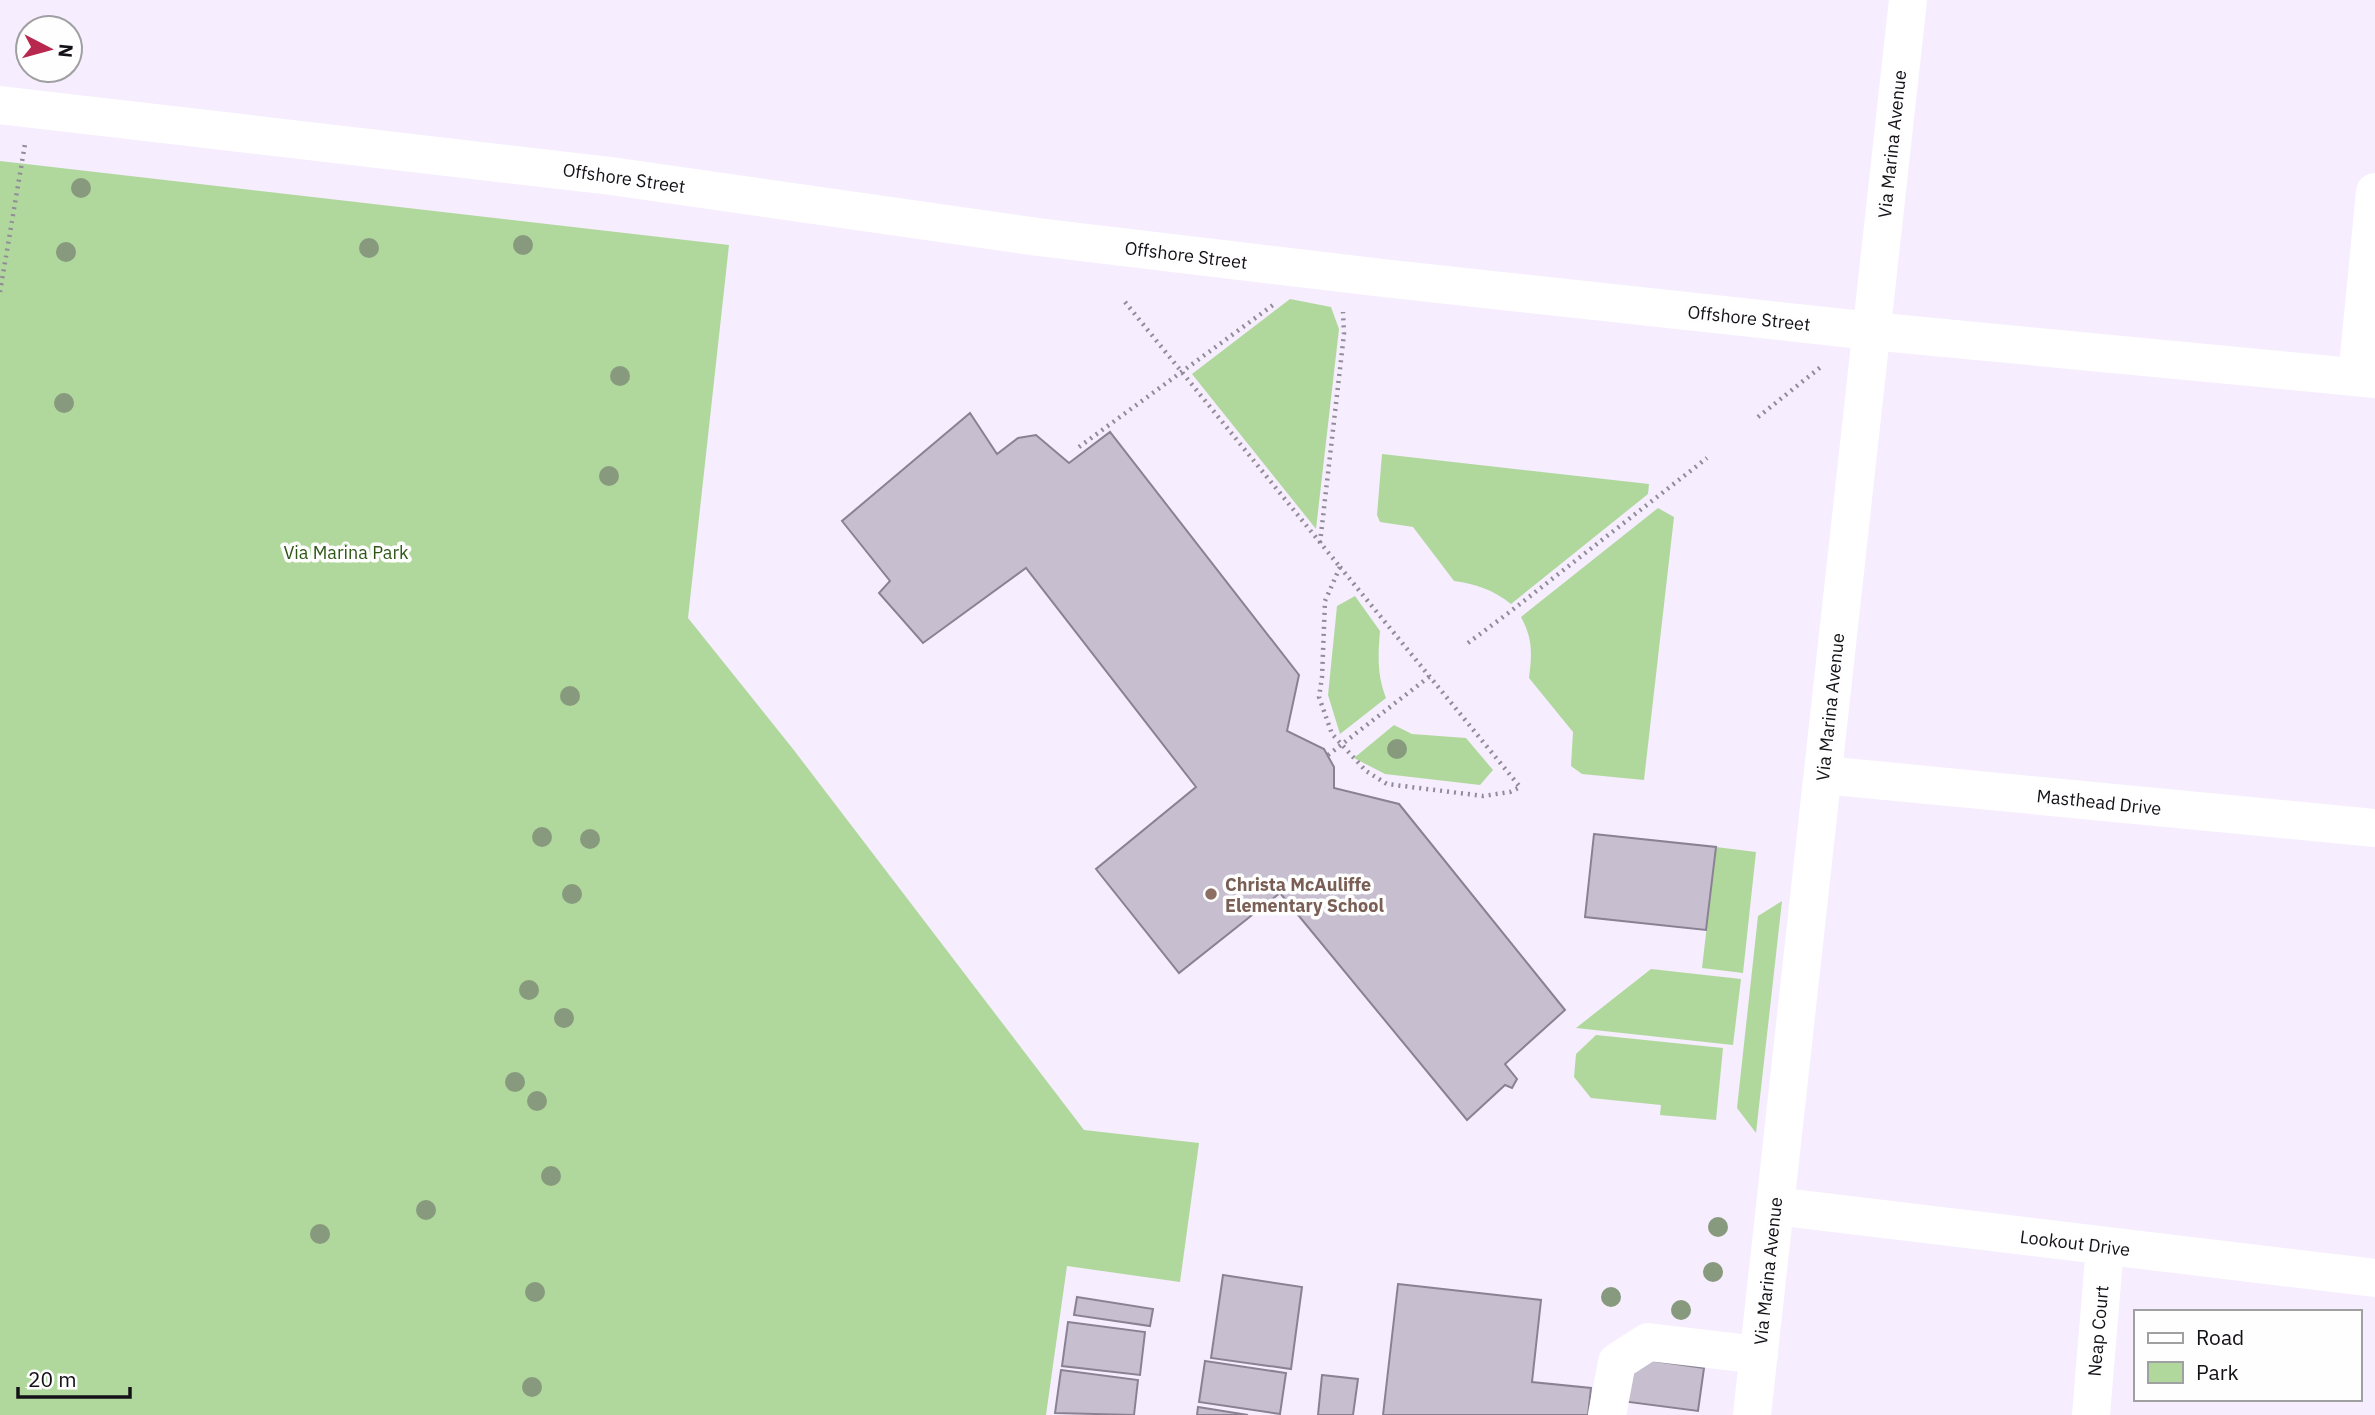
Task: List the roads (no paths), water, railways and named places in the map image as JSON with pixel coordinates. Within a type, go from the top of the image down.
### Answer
[{"type":"street","name":"Via Marina Avenue","points":[[1752,1415],[1908,0]]},
{"type":"street","name":"Offshore Street","points":[[0,105],[611,176],[1038,237],[1383,278],[1871,331],[2366,378]]},
{"type":"street","points":[[2366,378],[2375,191]]},
{"type":"street","name":"Masthead Drive","points":[[1823,775],[2375,828]]},
{"type":"street","name":"Lookout Drive","points":[[1775,1206],[2375,1278]]},
{"type":"street","name":"Neap Court","points":[[2091,1415],[2105,1247]]},
{"type":"street","points":[[1607,1415],[1617,1362],[1648,1342],[1759,1355]]},
{"type":"place","name":"Christa McAuliffe Elementary School","points":[[1211,894]]},
{"type":"park label","name":"Via Marina Park","points":[[346,552]]}]
